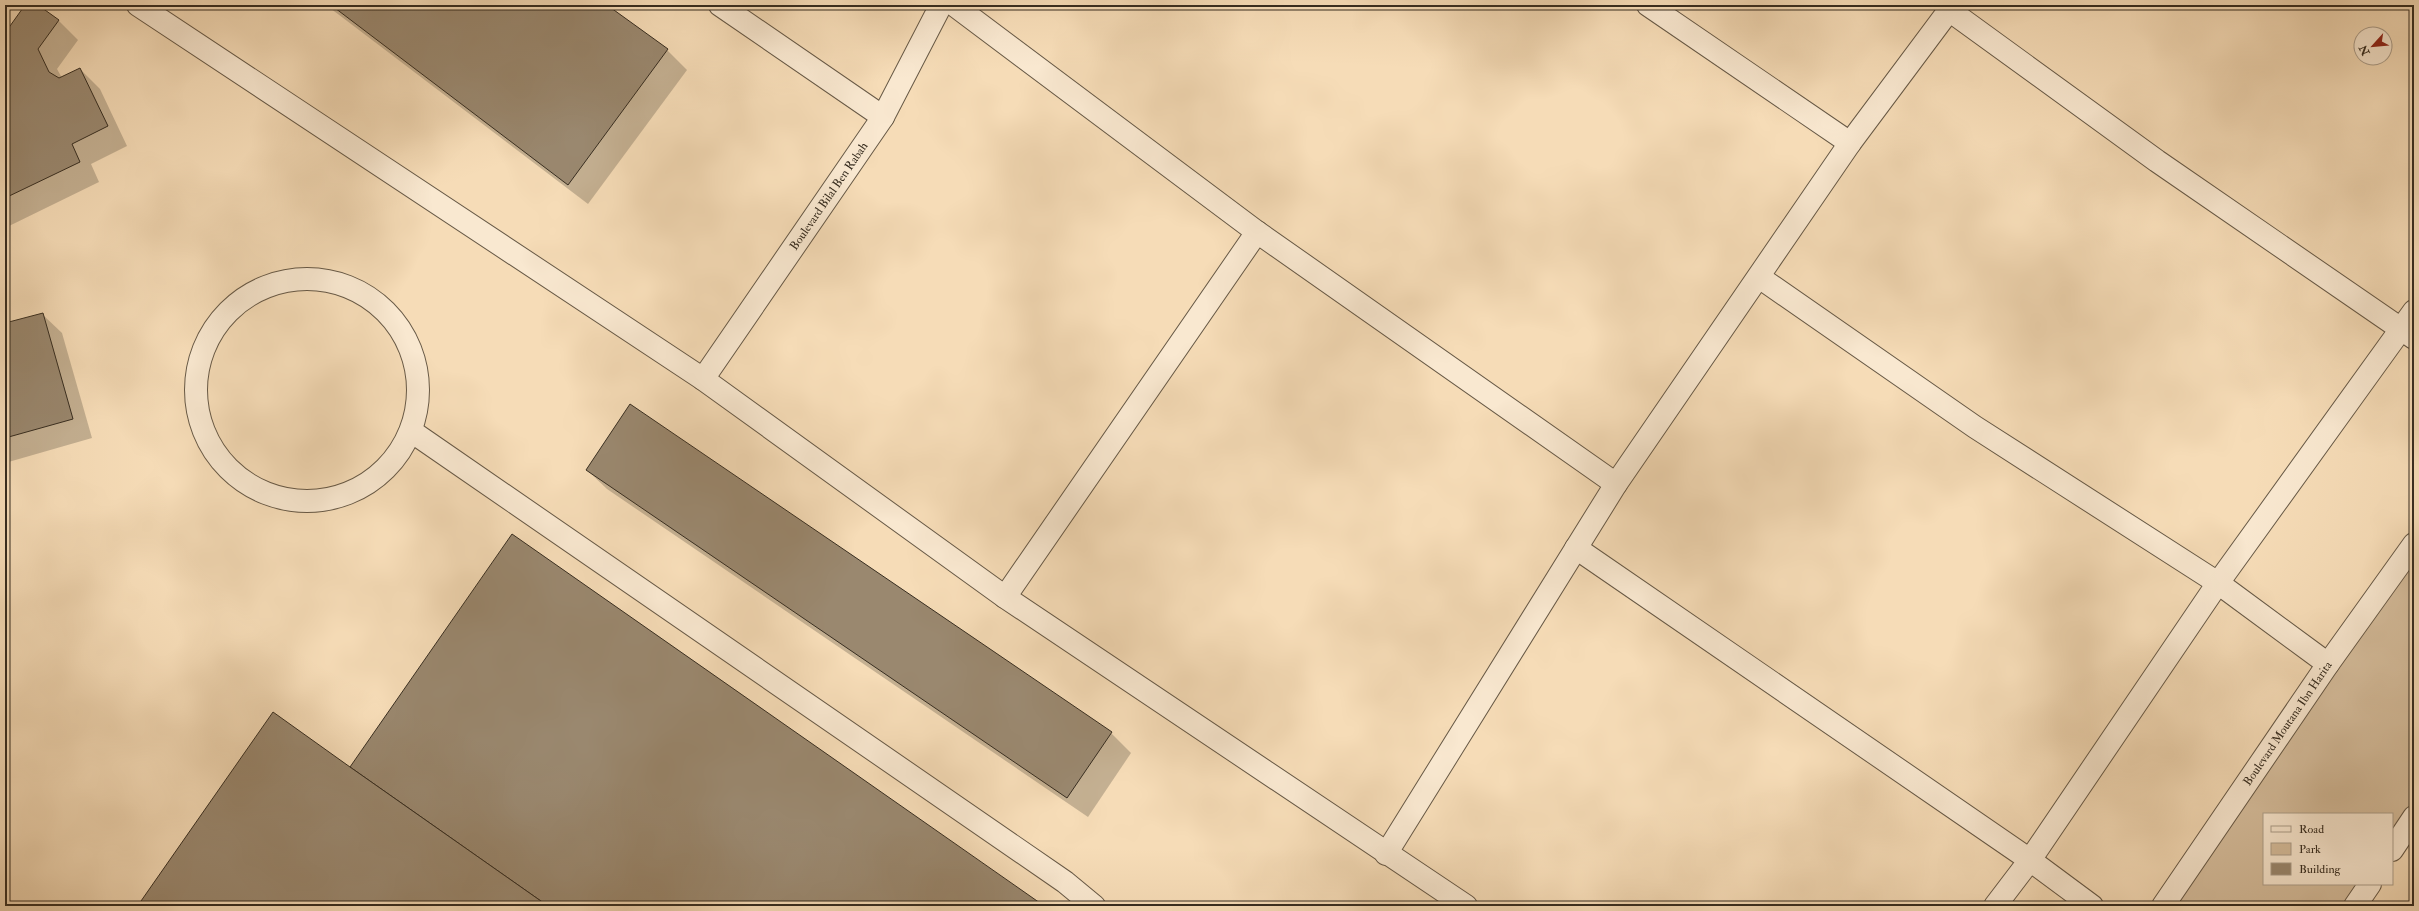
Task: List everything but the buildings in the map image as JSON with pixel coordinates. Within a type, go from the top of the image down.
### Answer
[{"type":"street","points":[[138,5],[703,379],[1005,597],[1386,854],[1466,906]]},
{"type":"street","points":[[720,5],[883,117]]},
{"type":"street","name":"Boulevard Bilal Ben Rabah","points":[[703,379],[883,117],[941,5]]},
{"type":"street","points":[[954,5],[1258,232],[1616,484]]},
{"type":"street","points":[[1648,5],[1850,143]]},
{"type":"street","points":[[1386,854],[1616,484],[1850,143],[1951,8],[2157,161],[2408,334]]},
{"type":"street","points":[[1005,597],[1258,232]]},
{"type":"street","points":[[1759,277],[1975,427],[2218,583],[2328,664]]},
{"type":"street","points":[[315,279],[348,286],[378,304],[401,330],[413,356],[416,363],[419,398],[411,431],[391,464],[361,489],[325,501],[286,500],[250,487],[220,462],[202,427],[195,389],[202,351],[222,317],[248,295],[280,282],[315,279]]},
{"type":"street","points":[[1995,906],[2030,860],[2218,583],[2408,334],[2414,311]]},
{"type":"street","points":[[411,431],[1058,877],[1094,906]]},
{"type":"street","name":"Boulevard Moutana Ibn Harita","points":[[2163,906],[2328,664],[2414,544]]},
{"type":"street","points":[[1576,548],[2030,860],[2092,906]]},
{"type":"street","points":[[2393,848],[2414,817]]},
{"type":"street","points":[[2355,906],[2369,885]]},
{"type":"green space","points":[[2414,547],[2414,810],[2393,841],[2393,813],[2263,813],[2263,885],[2362,885],[2347,906],[2166,906]]}]
